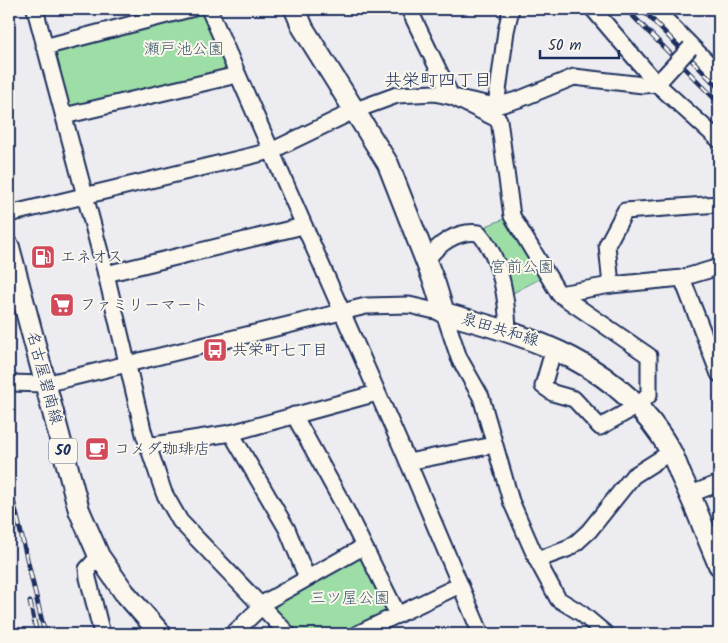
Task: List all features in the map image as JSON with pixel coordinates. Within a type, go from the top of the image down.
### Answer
[{"type":"main road","name":"泉田共和線","points":[[295,9],[303,28],[388,164],[444,313],[554,348],[574,357],[606,376],[637,406],[656,428],[671,452],[691,494],[719,565]]},
{"type":"main road","name":"名古屋碧南線","points":[[9,247],[79,510],[99,556],[124,592],[161,634]]},
{"type":"street","points":[[35,9],[106,274],[148,446],[164,493],[180,522],[259,607],[288,634]]},
{"type":"street","points":[[44,47],[190,9]]},
{"type":"street","points":[[208,9],[408,462],[481,634]]},
{"type":"street","points":[[410,9],[451,96],[499,120],[512,216],[559,294],[649,356],[649,395],[637,406],[600,427],[574,398],[553,393],[543,386],[554,348]]},
{"type":"street","points":[[496,106],[506,31],[511,9]]},
{"type":"street","points":[[593,9],[719,140]]},
{"type":"street","points":[[655,9],[719,74]]},
{"type":"street","points":[[9,214],[271,151],[356,110],[397,95],[434,93],[496,106],[520,99],[574,77],[624,84],[661,80],[692,47]]},
{"type":"street","points":[[64,116],[237,75]]},
{"type":"street","points":[[611,285],[607,245],[625,211],[719,204]]},
{"type":"street","points":[[106,274],[303,226]]},
{"type":"street","points":[[426,261],[437,246],[467,231],[478,233],[489,244],[507,302],[508,332]]},
{"type":"street","points":[[559,294],[611,285],[682,278],[719,267]]},
{"type":"street","points":[[682,278],[716,353],[719,374]]},
{"type":"street","points":[[9,383],[46,384],[127,366],[341,312],[383,304],[408,305],[444,313],[459,358],[481,397],[511,501],[537,560],[558,599],[581,613],[606,634]]},
{"type":"street","points":[[148,446],[231,433],[377,393]]},
{"type":"street","points":[[294,415],[343,504],[398,615]]},
{"type":"street","points":[[231,433],[288,529],[308,578]]},
{"type":"street","points":[[408,462],[494,445]]},
{"type":"street","points":[[537,560],[567,549],[577,542],[589,531],[633,476],[671,452]]},
{"type":"street","points":[[691,494],[719,484]]},
{"type":"street","points":[[233,634],[259,607],[363,547]]},
{"type":"street","points":[[99,556],[87,569],[102,634]]},
{"type":"street","points":[[356,634],[460,586]]},
{"type":"green space","name":"瀬戸池公園","points":[[190,9],[209,9],[237,75],[64,116],[44,47]]},
{"type":"green space","name":"宮前公園","points":[[512,216],[547,275],[513,293],[486,226]]},
{"type":"green space","name":"三ツ屋公園","points":[[359,556],[364,557],[390,608],[388,615],[343,634],[297,634],[271,612],[271,608]]},
{"type":"railway","points":[[626,9],[719,103]]},
{"type":"railway","points":[[642,9],[719,88]]},
{"type":"railway","points":[[9,483],[45,634]]},
{"type":"railway","points":[[30,602],[37,634]]},
{"type":"place","name":"エネオス","points":[[43,257]]},
{"type":"place","name":"ファミリーマート","points":[[62,305]]},
{"type":"place","name":"共栄町七丁目","points":[[215,350]]},
{"type":"place","name":"コメダ珈琲店","points":[[97,449]]},
{"type":"district","name":"共栄町四丁目","points":[[438,81]]}]
